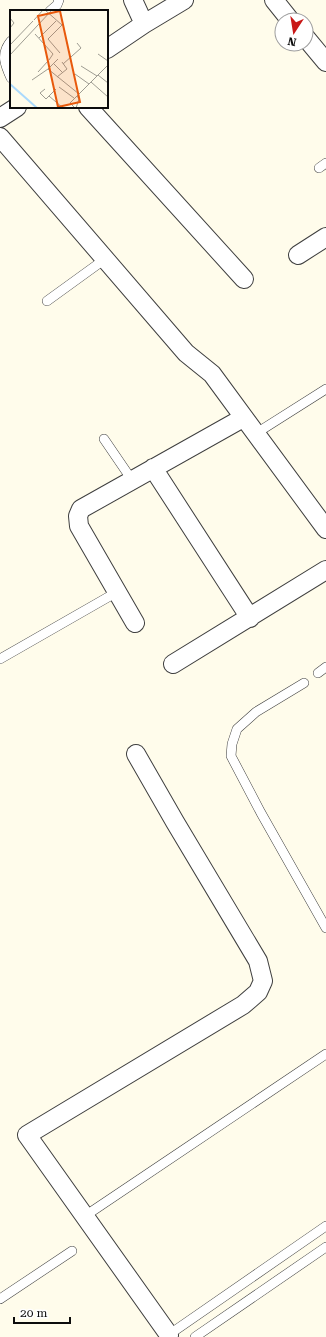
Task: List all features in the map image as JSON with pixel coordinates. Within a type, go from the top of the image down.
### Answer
[{"type":"street","points":[[133,0],[144,24]]},
{"type":"street","points":[[108,48],[144,24],[184,0]]},
{"type":"street","points":[[274,0],[284,12]]},
{"type":"street","points":[[314,48],[326,62]]},
{"type":"street","points":[[0,118],[15,108]]},
{"type":"street","points":[[89,108],[244,279]]},
{"type":"street","points":[[0,137],[186,353],[212,374],[326,529]]},
{"type":"street","points":[[298,255],[326,237]]},
{"type":"street","points":[[135,623],[79,526],[78,516],[81,509],[243,418]]},
{"type":"street","points":[[153,468],[250,618]]},
{"type":"street","points":[[173,664],[326,570]]},
{"type":"street","points":[[136,754],[258,962],[263,981],[258,992],[243,1005],[27,1135],[168,1336]]},
{"type":"lane","points":[[51,10],[57,5],[59,0]]},
{"type":"lane","points":[[10,42],[4,54],[5,65],[10,76]]},
{"type":"lane","points":[[47,301],[105,260]]},
{"type":"lane","points":[[255,434],[326,389]]},
{"type":"lane","points":[[104,439],[132,480]]},
{"type":"lane","points":[[0,659],[117,592]]},
{"type":"lane","points":[[318,672],[326,667]]},
{"type":"lane","points":[[304,683],[256,712],[237,729],[232,744],[231,756],[261,813],[326,928]]},
{"type":"lane","points":[[85,1216],[326,1054]]},
{"type":"lane","points":[[168,1336],[326,1226]]},
{"type":"lane","points":[[196,1337],[326,1248]]},
{"type":"lane","points":[[0,1299],[72,1251]]}]
